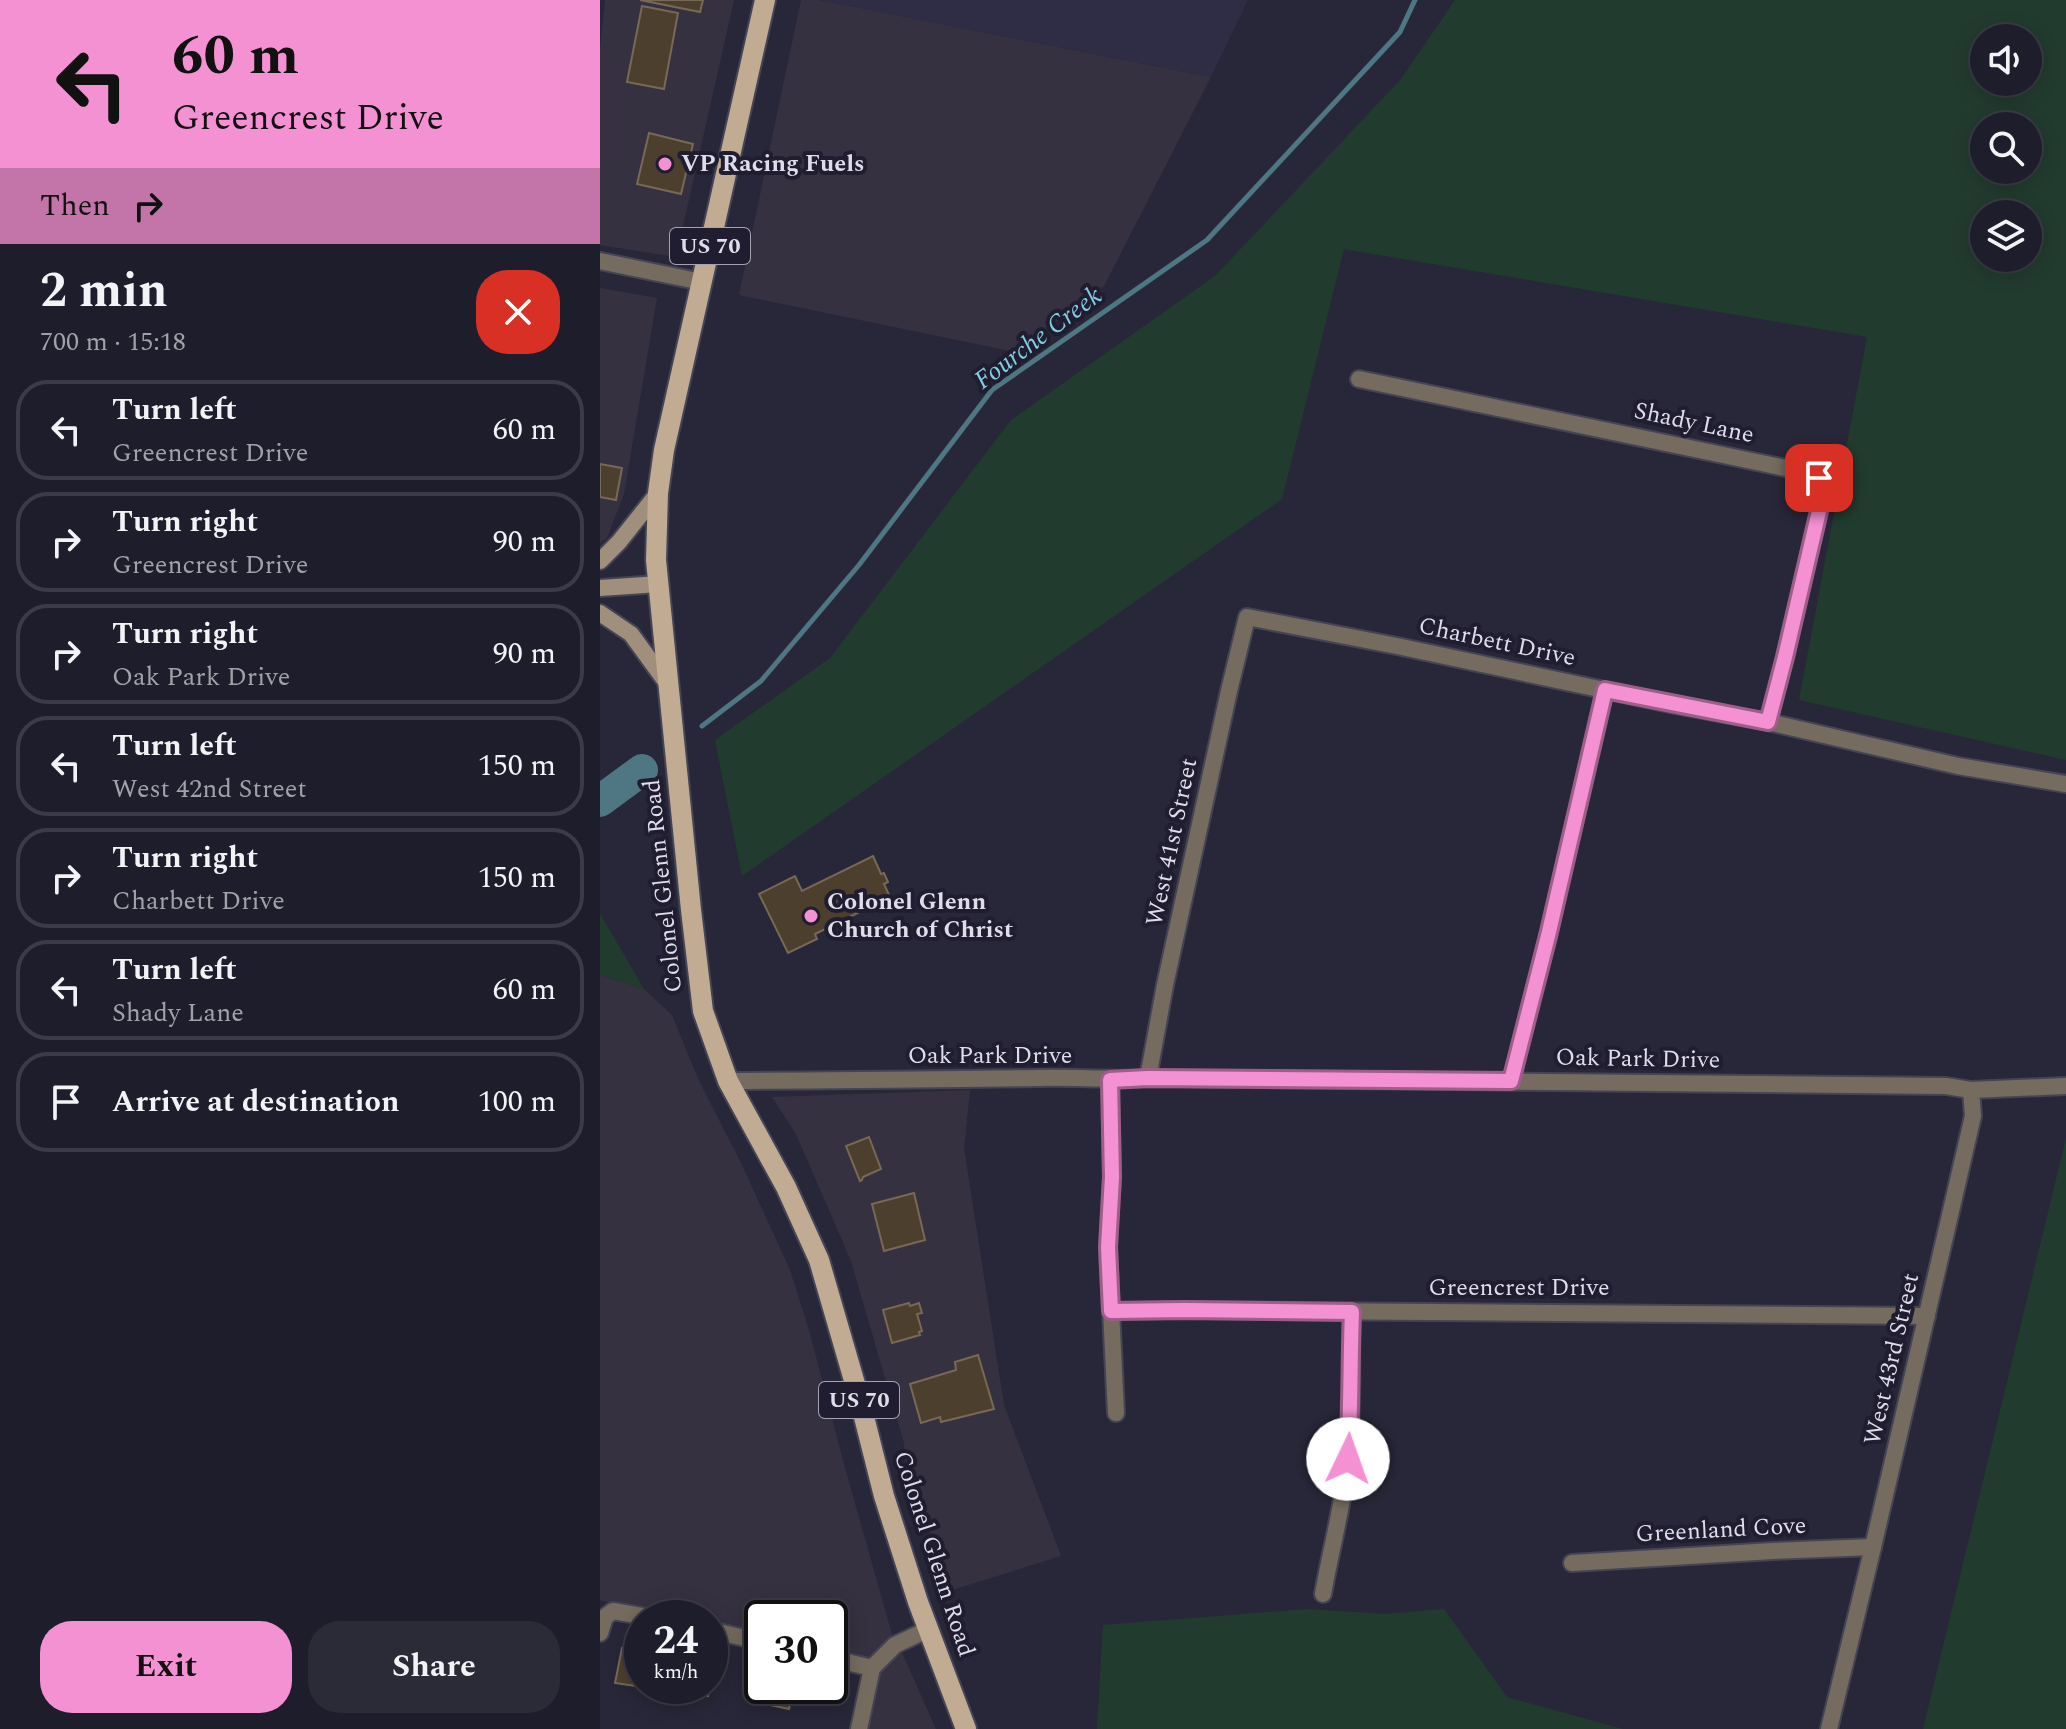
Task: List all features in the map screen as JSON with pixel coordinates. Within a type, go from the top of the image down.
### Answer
[{"type":"main road","name":"Colonel Glenn Road","points":[[765,0],[664,450],[658,493],[656,560],[703,1011],[728,1081],[786,1187],[823,1272],[884,1496],[918,1602],[966,1729]]},
{"type":"main road","points":[[600,561],[658,493]]},
{"type":"main road","points":[[600,588],[659,584]]},
{"type":"main road","points":[[600,613],[631,634],[669,686]]},
{"type":"street","points":[[600,261],[702,282]]},
{"type":"street","name":"Shady Lane","points":[[1359,379],[1814,474],[1819,478],[1823,494],[1768,722]]},
{"type":"street","name":"Charbett Drive","points":[[1247,617],[1768,722],[1958,766],[2066,784]]},
{"type":"street","name":"West 41st Street","points":[[1148,1078],[1165,985],[1247,617]]},
{"type":"street","points":[[1511,1081],[1605,690]]},
{"type":"street","name":"Oak Park Drive","points":[[728,1081],[1040,1077],[1946,1086],[1971,1090]]},
{"type":"street","points":[[1110,1080],[1112,1177],[1108,1247],[1116,1413]]},
{"type":"street","points":[[1971,1090],[2066,1086]]},
{"type":"street","name":"West 43rd Street","points":[[1829,1729],[1973,1116],[1971,1090]]},
{"type":"street","name":"Greencrest Drive","points":[[1111,1311],[1927,1316]]},
{"type":"street","points":[[1323,1594],[1348,1459],[1352,1312]]},
{"type":"street","name":"Greenland Cove","points":[[1572,1563],[1873,1547]]},
{"type":"street","points":[[601,1629],[605,1617],[613,1611],[624,1613]]},
{"type":"street","points":[[859,1729],[872,1668],[895,1645],[929,1629]]},
{"type":"street","points":[[848,1662],[872,1668]]},
{"type":"shaded area","points":[[605,0],[734,0],[676,257],[600,245],[600,50]]},
{"type":"shaded area","points":[[801,0],[820,0],[1211,77],[1104,286],[1015,352],[739,295]]},
{"type":"shaded area","points":[[820,0],[1248,0],[1211,77]]},
{"type":"shaded area","points":[[600,288],[657,298],[624,494],[607,538],[600,543]]},
{"type":"shaded area","points":[[600,975],[644,989],[672,1015],[699,1081],[790,1270],[895,1645],[903,1655],[936,1729],[859,1729],[872,1668],[848,1662],[848,1600],[744,1600],[744,1636],[728,1632],[728,1600],[624,1600],[624,1606],[600,1600]]},
{"type":"shaded area","points":[[970,1090],[964,1148],[1004,1405],[1061,1556],[949,1591],[905,1458],[904,1443],[851,1261],[796,1134],[772,1097]]},
{"type":"green space","points":[[1455,0],[2066,0],[2066,760],[1799,700],[1867,337],[1344,249],[1282,499],[742,876],[715,740],[830,658],[1011,420],[1215,276],[1401,79]]},
{"type":"green space","points":[[600,914],[644,989],[600,975]]},
{"type":"green space","points":[[2066,1138],[2066,1729],[1923,1729]]},
{"type":"green space","points":[[1308,1609],[1384,1614],[1444,1609],[1507,1697],[1623,1729],[1097,1729],[1103,1625]]},
{"type":"building","points":[[640,0],[703,0],[700,12]]},
{"type":"building","points":[[642,6],[678,13],[664,89],[627,82]]},
{"type":"building","name":"VP Racing Fuels","points":[[649,133],[693,144],[681,194],[637,184]]},
{"type":"building","points":[[600,464],[622,468],[616,500],[600,497]]},
{"type":"building","name":"Colonel Glenn Church of Christ","points":[[873,856],[888,882],[884,884],[890,897],[815,934],[817,939],[788,953],[759,894],[795,876],[802,891]]},
{"type":"building","points":[[869,1137],[881,1169],[860,1181],[846,1146]]},
{"type":"building","points":[[914,1193],[925,1240],[884,1251],[872,1204]]},
{"type":"building","points":[[909,1303],[910,1306],[919,1303],[922,1313],[917,1314],[922,1331],[920,1335],[892,1343],[883,1310]]},
{"type":"building","points":[[978,1355],[994,1409],[941,1422],[940,1417],[921,1423],[910,1384],[956,1370],[955,1362]]},
{"type":"building","points":[[622,1648],[624,1648],[624,1684],[615,1683]]},
{"type":"building","points":[[765,1704],[790,1704],[789,1709]]},
{"type":"waterway","name":"Fourche Creek","points":[[702,726],[761,681],[859,565],[992,390],[1207,240],[1400,32],[1415,0]]},
{"type":"waterway","points":[[600,801],[642,770]]},
{"type":"place","name":"VP Racing Fuels","points":[[665,164]]},
{"type":"place","name":"Colonel Glenn Church of Christ","points":[[811,916]]},
{"type":"route","points":[[1348,1459],[1352,1312],[1111,1311],[1108,1247],[1112,1177],[1110,1080],[1511,1081],[1605,690],[1768,722],[1823,494],[1819,478]]}]
